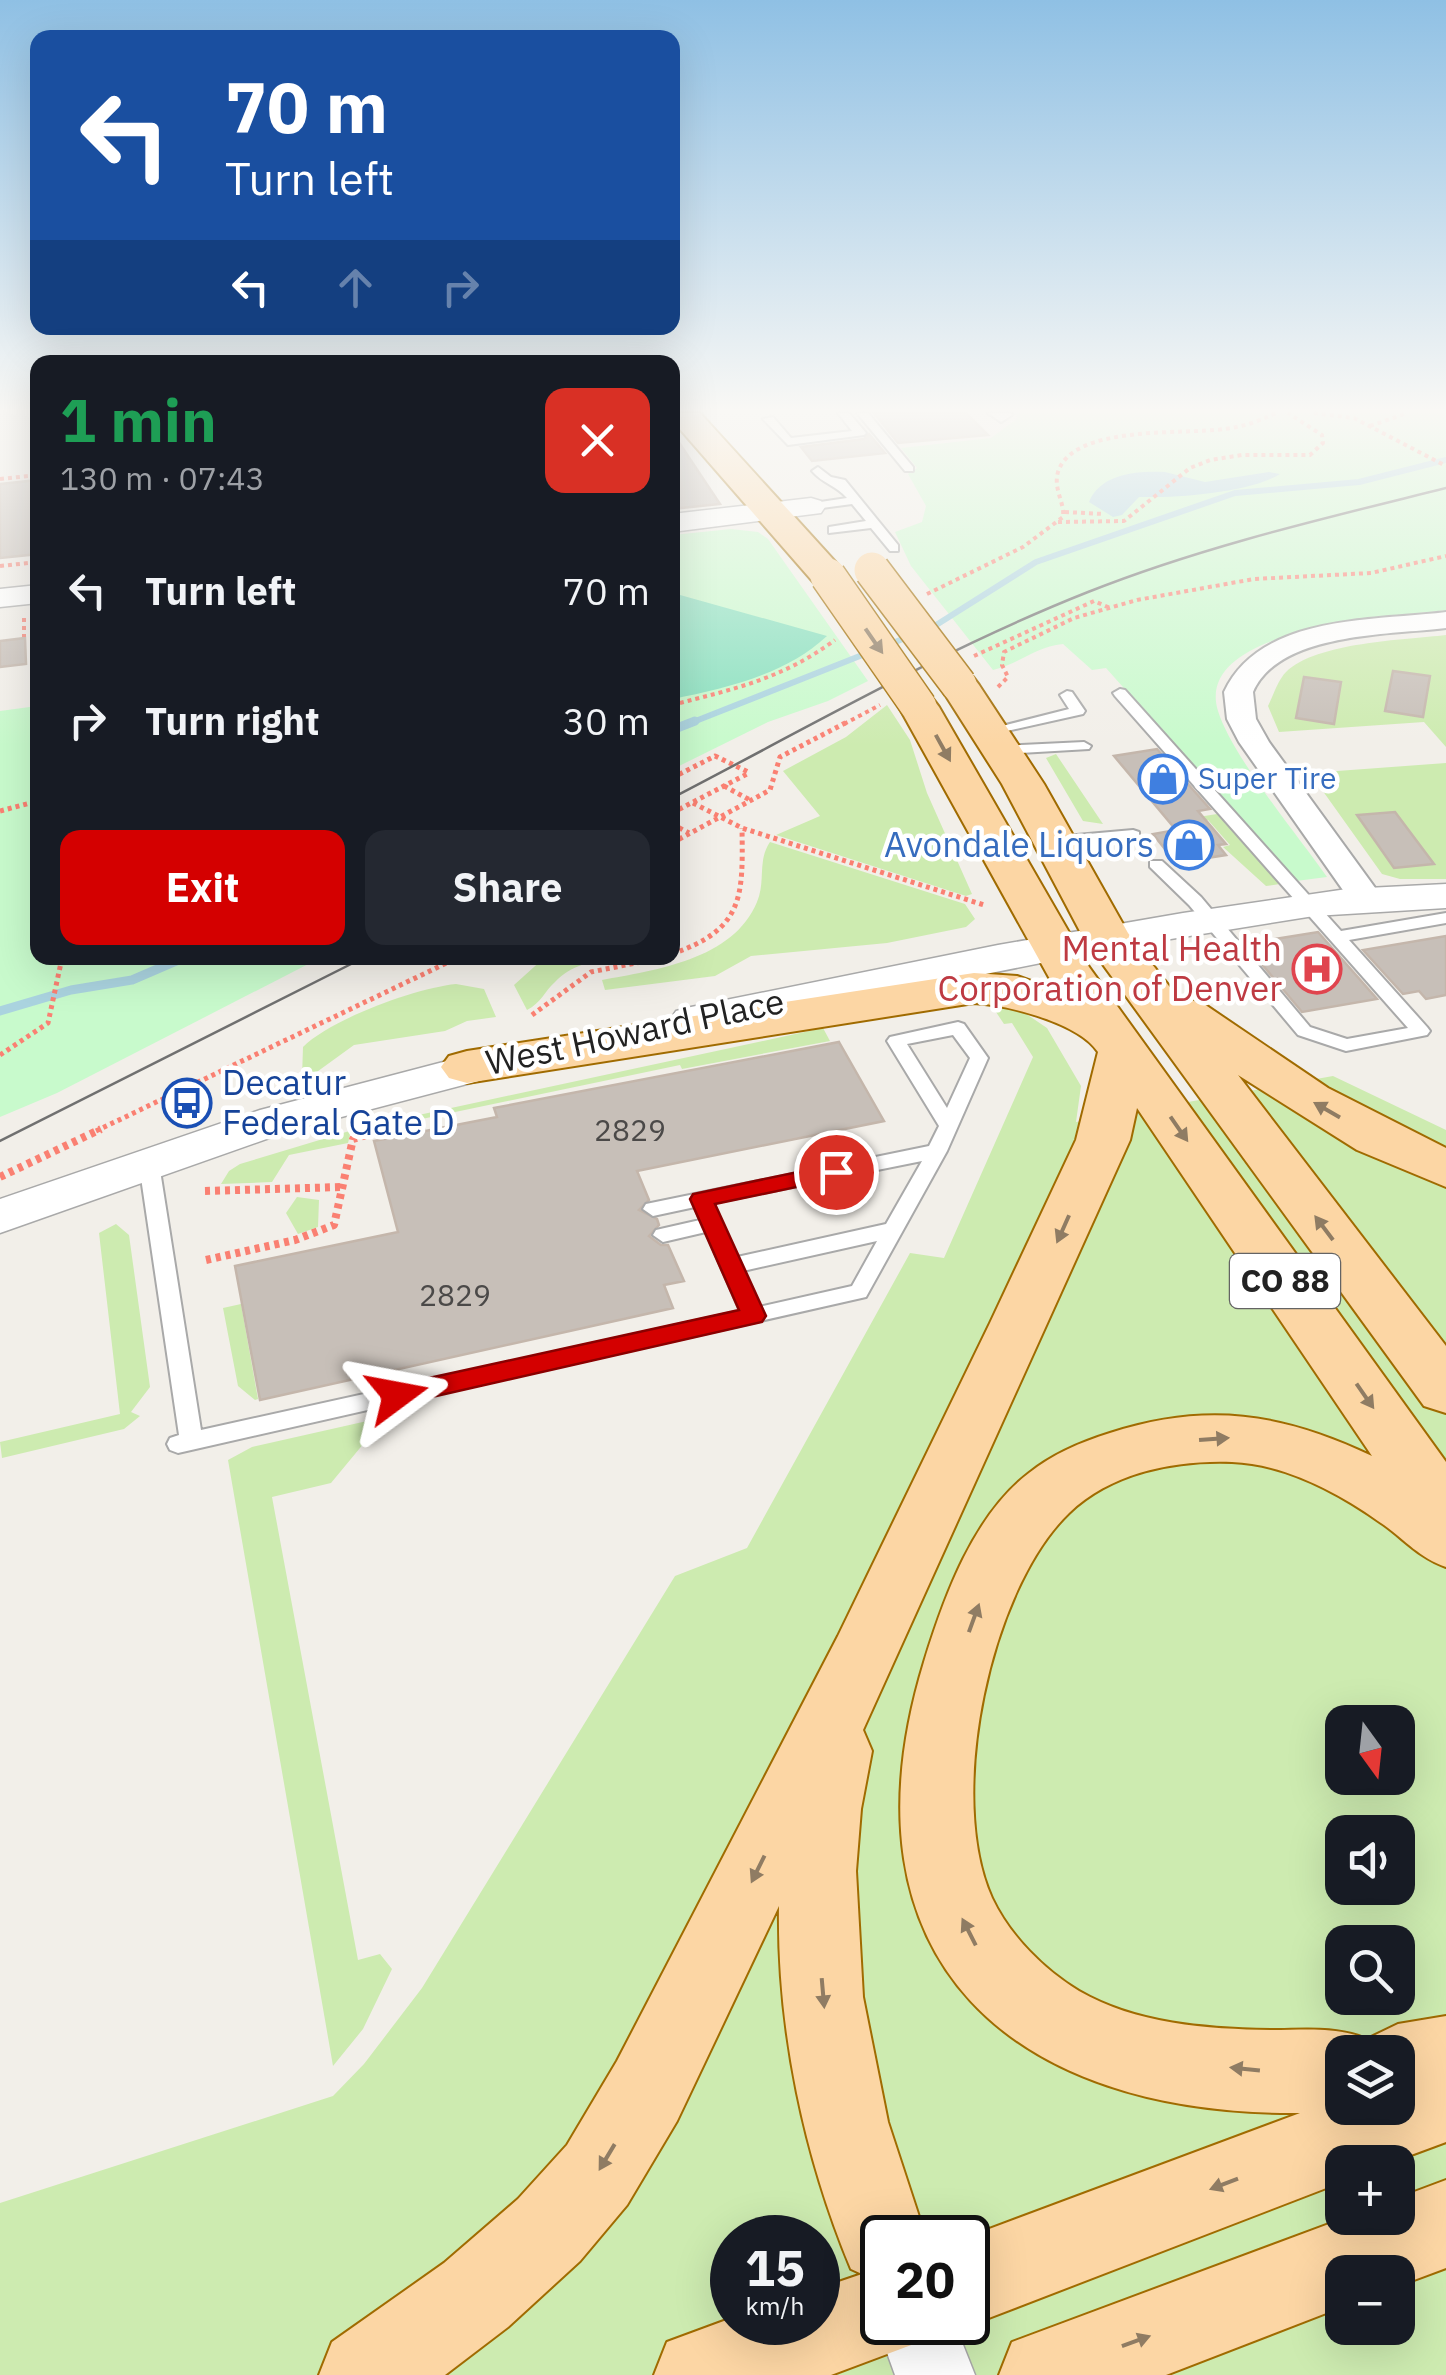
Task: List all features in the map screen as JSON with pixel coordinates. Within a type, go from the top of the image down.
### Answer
[{"type":"main road","name":"CO 88","points":[[784,524],[828,576],[919,707],[1052,946],[1446,1512]]},
{"type":"main road","name":"CO 88","points":[[830,524],[883,560],[979,686],[996,741],[1107,937],[1446,1390]]},
{"type":"main road","points":[[1138,981],[1323,1108],[1446,1169]]},
{"type":"main road","points":[[365,2375],[394,2358],[476,2295],[549,2230],[596,2175],[647,2092],[863,1656],[1103,1140],[1117,1040],[1017,991],[974,988],[467,1068]]},
{"type":"main road","points":[[1325,2071],[1276,2073],[1171,2062],[1103,2046],[1034,2008],[994,1976],[966,1930],[954,1900],[936,1825],[937,1752],[958,1662],[990,1576],[1020,1525],[1048,1493],[1083,1468],[1122,1453],[1164,1444],[1232,1438],[1263,1441],[1368,1483],[1400,1502],[1446,1540]]},
{"type":"main road","points":[[863,1656],[830,1772],[817,1917],[823,2003],[837,2083],[874,2215]]},
{"type":"main road","points":[[1415,2062],[1446,2057]]},
{"type":"main road","points":[[990,2273],[1446,2100]]},
{"type":"main road","points":[[1045,2375],[1446,2224]]},
{"type":"main road","points":[[700,2375],[860,2320]]},
{"type":"street","points":[[0,598],[30,595]]},
{"type":"street","points":[[1364,896],[1254,741],[1238,710],[1239,694],[1256,666],[1304,641],[1446,620]]},
{"type":"street","name":"West Howard Place","points":[[0,1216],[276,1120],[467,1068],[1052,946],[1364,896],[1446,896]]},
{"type":"street","points":[[924,2345],[935,2375]]},
{"type":"lane","points":[[874,524],[883,560]]},
{"type":"lane","points":[[1120,693],[1422,1031],[1346,1045],[1316,1038],[1294,1024],[1210,920],[1156,864]]},
{"type":"lane","points":[[996,741],[1078,711],[1067,695]]},
{"type":"lane","points":[[996,741],[1084,746]]},
{"type":"lane","points":[[1054,842],[1133,836]]},
{"type":"lane","points":[[1338,937],[1446,918]]},
{"type":"lane","points":[[149,1164],[184,1442],[859,1292],[936,1151],[948,1126],[979,1058],[958,1028],[896,1042],[948,1126]]},
{"type":"lane","points":[[653,1210],[936,1151]]},
{"type":"lane","points":[[701,1199],[754,1316]]},
{"type":"lane","points":[[664,1234],[712,1224]]},
{"type":"lane","points":[[731,1266],[893,1230]]},
{"type":"path","points":[[914,600],[1024,548],[1054,524]]},
{"type":"path","points":[[979,686],[1008,677],[1002,665],[1004,652],[1074,618],[1137,600],[1254,579],[1352,576],[1446,556]]},
{"type":"path","points":[[0,566],[30,563]]},
{"type":"path","points":[[680,703],[770,679],[801,666],[842,636]]},
{"type":"path","points":[[680,774],[715,756],[749,773],[680,809]]},
{"type":"path","points":[[724,786],[752,800]]},
{"type":"path","points":[[693,802],[742,828],[984,905]]},
{"type":"path","points":[[0,811],[30,803]]},
{"type":"path","points":[[680,828],[690,833]]},
{"type":"path","points":[[680,950],[718,932],[736,911],[742,898],[742,828]]},
{"type":"path","points":[[0,1055],[48,1023],[60,965]]},
{"type":"path","points":[[0,1178],[443,965]]},
{"type":"path","points":[[532,1015],[591,972],[626,965]]},
{"type":"path","points":[[206,1260],[295,1240],[334,1225],[354,1139],[373,1133],[369,1122]]},
{"type":"path","points":[[205,1191],[342,1187]]},
{"type":"green space","points":[[917,524],[1446,524],[1446,610],[1304,631],[1236,660],[1218,683],[1218,711],[1237,750],[1327,877],[1296,881],[1106,668],[1092,670],[1063,644],[993,670],[911,566],[895,532]]},
{"type":"green space","points":[[731,529],[758,532],[768,539],[868,681],[828,701],[768,722],[680,766],[680,534]]},
{"type":"green space","points":[[680,595],[827,636],[793,661],[734,685],[680,697]]},
{"type":"green space","points":[[1446,635],[1446,747],[1424,722],[1279,732],[1268,706],[1283,675],[1300,662],[1339,648]]},
{"type":"green space","points":[[887,705],[910,740],[927,793],[972,894],[966,896],[776,835],[820,816],[783,771],[846,737]]},
{"type":"green space","points":[[30,707],[30,965],[306,965],[57,1093],[0,1117],[0,711]]},
{"type":"green space","points":[[1056,754],[1103,824],[1083,821],[1046,758]]},
{"type":"green space","points":[[1446,763],[1446,879],[1400,879],[1382,874],[1310,773]]},
{"type":"green space","points":[[1217,814],[1280,884],[1266,886],[1223,847],[1230,845],[1208,820],[1196,822],[1192,818]]},
{"type":"green space","points":[[770,842],[965,904],[975,919],[966,927],[887,943],[751,956],[715,976],[605,990],[602,980],[680,965],[730,937],[746,922],[757,902]]},
{"type":"green space","points":[[536,965],[582,965],[561,976],[527,1010],[514,985]]},
{"type":"green space","points":[[456,984],[484,989],[496,1017],[467,1021],[445,1031],[354,1045],[314,1074],[302,1077],[303,1047],[316,1036],[397,998]]},
{"type":"green space","points":[[988,1000],[1013,1005],[1047,1028],[1081,1086],[1076,1122],[1333,1076],[1446,1130],[1446,2375],[0,2375],[0,2203],[333,2096],[364,2064],[422,1988],[675,1576],[747,1548],[910,1253],[944,1258],[1033,1057],[1012,1023],[1004,1024]]},
{"type":"green space","points":[[823,1028],[830,1041],[682,1069],[680,1065],[379,1128],[377,1124]]},
{"type":"green space","points":[[366,1126],[366,1131],[350,1135],[348,1143],[289,1155],[272,1182],[221,1184],[229,1171],[240,1164]]},
{"type":"green space","points":[[297,1197],[319,1200],[318,1227],[298,1234],[286,1213]]},
{"type":"green space","points":[[116,1224],[129,1235],[150,1387],[131,1412],[140,1416],[124,1429],[2,1458],[0,1442],[120,1414],[99,1233]]},
{"type":"green space","points":[[241,1304],[258,1399],[255,1400],[238,1386],[223,1308]]},
{"type":"green space","points":[[376,1419],[379,1425],[331,1483],[272,1497],[358,1960],[380,1954],[392,1969],[363,2029],[333,2066],[228,1460],[252,1447]]},
{"type":"building","points":[[0,524],[30,524],[30,555],[0,558]]},
{"type":"building","points":[[25,638],[26,664],[0,667],[0,641]]},
{"type":"building","points":[[1393,671],[1430,676],[1423,717],[1385,711]]},
{"type":"building","points":[[1304,677],[1341,682],[1334,724],[1296,718]]},
{"type":"building","points":[[1157,749],[1210,809],[1198,811],[1226,844],[1218,845],[1226,855],[1176,863],[1153,834],[1176,830],[1114,756]]},
{"type":"building","points":[[1395,812],[1434,864],[1394,868],[1357,815]]},
{"type":"building","points":[[1318,932],[1377,999],[1302,1012],[1245,944]]},
{"type":"building","points":[[1446,936],[1446,995],[1426,999],[1419,991],[1403,994],[1363,950]]},
{"type":"building","points":[[839,1042],[884,1121],[637,1171],[649,1200],[639,1210],[657,1219],[659,1225],[649,1236],[668,1245],[684,1281],[664,1285],[673,1308],[260,1400],[235,1266],[398,1232],[374,1141],[497,1117],[494,1108]]},
{"type":"waterway","points":[[688,724],[933,627],[1036,562],[1146,524]]},
{"type":"waterway","points":[[680,727],[695,721]]},
{"type":"waterway","points":[[0,1011],[71,990],[132,980],[167,965]]},
{"type":"tram line","points":[[680,794],[1034,614],[1132,576],[1304,524]]},
{"type":"tram line","points":[[0,1141],[349,965]]},
{"type":"place","name":"Super Tire","points":[[1163,779]]},
{"type":"place","name":"Avondale Liquors","points":[[1189,845]]},
{"type":"place","name":"Mental Health Corporation of Denver","points":[[1317,969]]},
{"type":"place","name":"Decatur Federal Gate D","points":[[187,1103]]},
{"type":"route","points":[[397,1395],[754,1316],[701,1199],[836,1172]]}]
